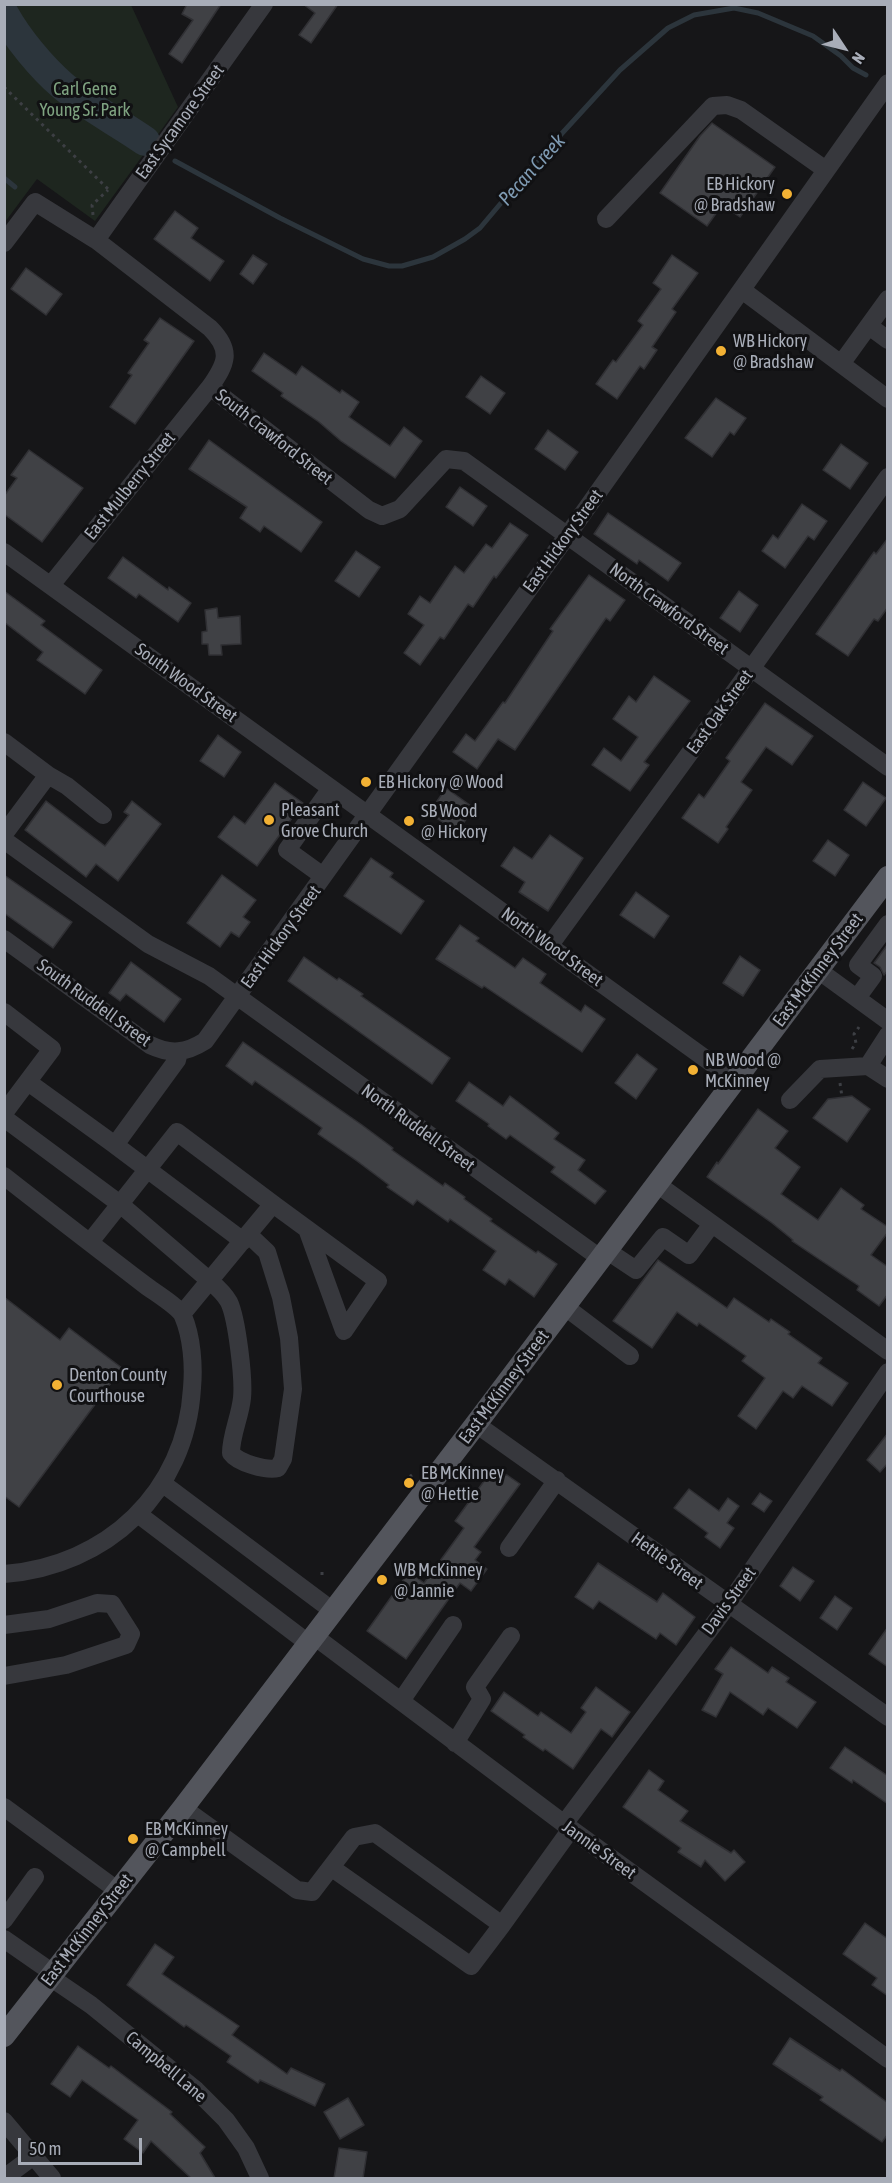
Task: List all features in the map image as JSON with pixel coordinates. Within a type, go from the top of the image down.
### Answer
[{"type":"main road","name":"East McKinney Street","points":[[4,2036],[183,1808],[887,880]]},
{"type":"street","name":"East Sycamore Street","points":[[96,240],[264,4]]},
{"type":"street","name":"East Hickory Street","points":[[237,998],[888,83]]},
{"type":"street","points":[[606,219],[713,106],[727,105],[741,110],[826,170]]},
{"type":"street","name":"South Crawford Street","points":[[4,243],[35,202],[96,240],[220,338],[226,354],[222,370],[210,387],[369,510],[382,516],[400,509],[446,459],[464,461],[567,536]]},
{"type":"street","points":[[742,290],[888,399]]},
{"type":"street","points":[[841,364],[888,299]]},
{"type":"street","points":[[869,326],[888,340]]},
{"type":"street","name":"East Mulberry Street","points":[[51,585],[210,387]]},
{"type":"street","name":"East Oak Street","points":[[550,945],[752,669],[888,477]]},
{"type":"street","name":"North Crawford Street","points":[[567,536],[888,767]]},
{"type":"street","name":"South Wood Street","points":[[4,552],[368,815]]},
{"type":"street","points":[[4,742],[48,775],[67,786],[103,815]]},
{"type":"street","points":[[4,834],[48,775]]},
{"type":"street","points":[[323,876],[287,850],[331,789]]},
{"type":"street","name":"North Wood Street","points":[[368,815],[735,1080]]},
{"type":"street","name":"North Ruddell Street","points":[[4,840],[148,944],[209,976],[237,998],[603,1254],[636,1270],[663,1237],[689,1255],[711,1224]]},
{"type":"street","points":[[857,998],[873,976],[858,965],[888,924]]},
{"type":"street","name":"South Ruddell Street","points":[[4,939],[150,1045],[164,1051],[178,1052]]},
{"type":"street","points":[[841,940],[864,956]]},
{"type":"street","points":[[818,970],[888,1020]]},
{"type":"street","points":[[115,1145],[177,1060],[178,1052],[193,1048],[205,1041],[237,998]]},
{"type":"street","points":[[4,1012],[52,1049],[4,1113]]},
{"type":"street","points":[[868,1065],[888,1035]]},
{"type":"street","points":[[790,1100],[820,1069],[868,1065],[888,1079]]},
{"type":"street","points":[[4,1118],[120,1204],[219,1289],[230,1303],[239,1353],[242,1399],[231,1453],[237,1459],[276,1469],[283,1459],[293,1375],[289,1338],[278,1286],[265,1250],[147,1170],[28,1082]]},
{"type":"street","points":[[90,1242],[177,1132],[378,1281],[344,1331],[307,1229]]},
{"type":"street","points":[[4,1176],[182,1314],[192,1356],[192,1400],[182,1442],[162,1483],[138,1514],[121,1530],[85,1554],[45,1569],[4,1575]]},
{"type":"street","points":[[657,1184],[888,1351]]},
{"type":"street","points":[[182,1314],[273,1204]]},
{"type":"street","points":[[564,1306],[630,1356]]},
{"type":"street","name":"Davis Street","points":[[332,1868],[471,1966],[502,1925],[567,1827],[728,1605],[888,1372]]},
{"type":"street","name":"Hettie Street","points":[[476,1424],[888,1717]]},
{"type":"street","points":[[509,1548],[557,1480]]},
{"type":"street","points":[[162,1483],[333,1611]]},
{"type":"street","name":"Jannie Street","points":[[138,1514],[311,1640],[400,1701],[567,1827],[888,2059]]},
{"type":"street","points":[[4,1626],[49,1619],[97,1603],[112,1604],[131,1634],[126,1645],[66,1665],[4,1676]]},
{"type":"street","points":[[400,1701],[453,1625]]},
{"type":"street","points":[[456,1743],[482,1699],[475,1687],[511,1636]]},
{"type":"street","points":[[4,1807],[117,1890]]},
{"type":"street","points":[[183,1808],[297,1890],[312,1892],[354,1837],[375,1833],[502,1925]]},
{"type":"street","points":[[4,1920],[35,1877]]},
{"type":"street","name":"Campbell Lane","points":[[4,1939],[91,2005],[196,2090],[226,2120],[246,2148],[260,2178]]},
{"type":"street","points":[[4,2121],[52,2178]]},
{"type":"street","points":[[4,2178],[34,2155]]},
{"type":"path","points":[[4,87],[122,202]]},
{"type":"path","points":[[851,1051],[856,1043],[854,1034],[859,1027]]},
{"type":"path","points":[[322,1569],[322,1575]]},
{"type":"green space","name":"Carl Gene Young Sr. Park","points":[[5,4],[131,5],[178,107],[95,221],[37,179],[5,222]]},
{"type":"building","points":[[187,4],[221,4],[182,63],[169,54],[193,20],[182,14]]},
{"type":"building","points":[[303,4],[338,4],[311,43],[299,35],[315,13]]},
{"type":"building","points":[[712,123],[775,167],[740,217],[722,205],[707,226],[660,193],[700,136]]},
{"type":"building","points":[[175,211],[198,228],[191,238],[224,261],[210,281],[154,239]]},
{"type":"building","points":[[253,255],[267,264],[253,284],[240,274]]},
{"type":"building","points":[[672,255],[698,273],[672,309],[676,312],[652,347],[657,350],[644,369],[640,366],[617,399],[596,384],[613,360],[616,362],[643,325],[638,321],[661,289],[653,283]]},
{"type":"building","points":[[26,268],[62,294],[46,315],[11,289]]},
{"type":"building","points":[[160,318],[194,341],[135,424],[110,407],[132,375],[128,373],[149,343],[144,340]]},
{"type":"building","points":[[264,353],[296,375],[302,366],[340,393],[342,390],[359,402],[349,417],[390,446],[404,427],[422,441],[395,478],[341,441],[319,422],[281,396],[283,393],[252,371]]},
{"type":"building","points":[[481,376],[505,393],[490,414],[466,397]]},
{"type":"building","points":[[716,398],[746,418],[734,435],[730,432],[712,457],[685,438]]},
{"type":"building","points":[[548,430],[578,452],[565,470],[535,449]]},
{"type":"building","points":[[209,440],[322,522],[301,552],[264,526],[260,532],[240,518],[247,507],[189,469]]},
{"type":"building","points":[[841,444],[868,463],[850,489],[823,470]]},
{"type":"building","points":[[29,450],[83,488],[42,542],[4,514],[4,496],[17,478],[11,475]]},
{"type":"building","points":[[460,487],[487,506],[473,526],[446,507]]},
{"type":"building","points":[[802,504],[827,521],[814,540],[808,536],[785,568],[762,551],[773,535],[778,539]]},
{"type":"building","points":[[608,513],[681,563],[668,581],[639,560],[637,564],[594,534]]},
{"type":"building","points":[[510,523],[528,535],[496,578],[494,576],[473,607],[468,604],[444,639],[440,637],[420,665],[404,653],[424,625],[408,614],[420,596],[430,603],[455,566],[464,573],[486,544],[492,548]]},
{"type":"building","points":[[888,538],[888,607],[878,621],[874,619],[848,656],[816,634],[874,552],[876,554]]},
{"type":"building","points":[[356,551],[380,567],[359,597],[335,581]]},
{"type":"building","points":[[123,557],[168,590],[169,587],[191,603],[178,622],[139,594],[136,598],[108,578]]},
{"type":"building","points":[[589,575],[625,600],[610,621],[606,618],[515,750],[498,739],[477,769],[453,752],[466,734],[475,741],[503,702],[505,703],[553,631],[550,629]]},
{"type":"building","points":[[4,591],[45,621],[41,625],[102,670],[85,694],[37,660],[43,652],[4,622]]},
{"type":"building","points":[[739,591],[758,605],[740,632],[720,618]]},
{"type":"building","points":[[217,608],[218,618],[240,616],[241,644],[221,645],[222,655],[209,655],[208,644],[202,644],[202,632],[207,631],[205,610]]},
{"type":"building","points":[[654,676],[690,701],[644,762],[649,765],[630,791],[592,765],[604,748],[621,761],[638,737],[613,719],[629,696],[636,702]]},
{"type":"building","points":[[765,703],[813,736],[792,765],[766,747],[741,782],[752,790],[726,827],[728,829],[718,843],[682,818],[699,794],[704,798],[730,761],[726,758]]},
{"type":"building","points":[[218,735],[241,752],[224,777],[200,761]]},
{"type":"building","points":[[863,782],[886,798],[866,826],[844,810]]},
{"type":"building","name":"Pleasant Grove Church","points":[[275,783],[303,803],[257,866],[218,837],[234,816],[245,824]]},
{"type":"building","points":[[446,788],[474,808],[457,832],[429,813]]},
{"type":"building","points":[[46,801],[105,846],[129,815],[124,812],[132,801],[161,824],[118,881],[96,864],[86,877],[25,830]]},
{"type":"building","points":[[550,835],[583,858],[548,911],[519,892],[525,882],[501,866],[514,847],[532,859]]},
{"type":"building","points":[[828,840],[849,855],[835,876],[813,861]]},
{"type":"building","points":[[371,858],[393,873],[390,877],[424,901],[401,934],[344,896]]},
{"type":"building","points":[[4,875],[72,922],[53,948],[4,913]]},
{"type":"building","points":[[222,875],[256,900],[243,917],[250,922],[239,937],[231,932],[220,947],[187,923]]},
{"type":"building","points":[[636,892],[669,916],[654,938],[620,915]]},
{"type":"building","points":[[460,925],[479,938],[476,941],[515,968],[523,958],[546,974],[540,983],[581,1012],[585,1005],[605,1019],[582,1052],[484,986],[482,988],[436,959]]},
{"type":"building","points":[[888,944],[888,970],[884,975],[880,967],[874,963]]},
{"type":"building","points":[[740,956],[760,970],[743,996],[723,983]]},
{"type":"building","points":[[304,957],[337,980],[339,978],[363,994],[361,996],[450,1058],[432,1084],[288,981]]},
{"type":"building","points":[[131,962],[181,999],[164,1022],[126,994],[120,1001],[109,993]]},
{"type":"building","points":[[243,1042],[362,1125],[393,1148],[392,1150],[443,1186],[445,1183],[465,1197],[464,1199],[492,1219],[490,1221],[536,1253],[538,1251],[557,1264],[534,1297],[509,1279],[505,1285],[483,1270],[496,1251],[450,1219],[448,1222],[417,1200],[413,1205],[318,1134],[322,1128],[255,1081],[252,1085],[226,1066]]},
{"type":"building","points":[[637,1054],[657,1069],[636,1099],[615,1083]]},
{"type":"building","points":[[469,1082],[503,1106],[510,1096],[559,1133],[554,1139],[585,1160],[578,1170],[606,1191],[595,1204],[551,1172],[555,1167],[510,1135],[506,1139],[456,1101]]},
{"type":"building","points":[[852,1096],[870,1109],[847,1142],[813,1118],[828,1099]]},
{"type":"building","points":[[758,1109],[788,1131],[775,1148],[800,1167],[781,1194],[818,1220],[841,1188],[864,1205],[861,1209],[888,1227],[888,1232],[871,1255],[888,1267],[888,1294],[879,1306],[857,1290],[859,1286],[792,1241],[772,1223],[707,1177]]},
{"type":"building","points":[[658,1260],[727,1308],[734,1298],[769,1322],[771,1319],[822,1358],[818,1363],[848,1383],[832,1406],[802,1386],[793,1398],[783,1391],[756,1429],[738,1416],[765,1378],[742,1361],[746,1356],[699,1323],[697,1326],[677,1312],[652,1348],[613,1321]]},
{"type":"building","name":"Denton County Courthouse","points":[[4,1297],[60,1340],[69,1328],[122,1368],[19,1507],[4,1496]]},
{"type":"building","points":[[888,1433],[888,1463],[880,1472],[867,1460]]},
{"type":"building","points":[[507,1475],[520,1484],[474,1547],[481,1552],[475,1560],[487,1569],[471,1591],[460,1583],[406,1659],[367,1631],[409,1572],[424,1583],[464,1528],[455,1521],[487,1477]]},
{"type":"building","points":[[689,1489],[719,1511],[728,1498],[739,1506],[727,1523],[734,1528],[720,1548],[705,1537],[708,1533],[674,1508]]},
{"type":"building","points":[[760,1493],[772,1501],[764,1512],[752,1504]]},
{"type":"building","points":[[598,1563],[657,1602],[663,1593],[695,1617],[676,1645],[660,1633],[656,1639],[599,1601],[593,1609],[575,1597]]},
{"type":"building","points":[[793,1567],[814,1581],[800,1601],[780,1586]]},
{"type":"building","points":[[835,1596],[852,1608],[837,1630],[820,1618]]},
{"type":"building","points":[[888,1627],[888,1667],[869,1654]]},
{"type":"building","points":[[731,1647],[768,1673],[772,1667],[789,1678],[786,1682],[816,1702],[797,1728],[768,1708],[763,1715],[730,1692],[716,1717],[702,1710],[723,1674],[715,1669]]},
{"type":"building","points":[[596,1687],[630,1712],[612,1737],[601,1729],[573,1769],[523,1737],[525,1735],[491,1711],[504,1692],[538,1716],[541,1712],[571,1733],[586,1712],[581,1708]]},
{"type":"building","points":[[845,1747],[888,1776],[888,1804],[853,1780],[852,1783],[830,1768]]},
{"type":"building","points":[[649,1770],[664,1781],[658,1790],[688,1811],[680,1821],[731,1853],[734,1850],[745,1862],[725,1881],[705,1860],[701,1867],[678,1852],[681,1848],[623,1807]]},
{"type":"building","points":[[865,1923],[888,1939],[888,1996],[872,1985],[877,1978],[843,1954]]},
{"type":"building","points":[[155,1944],[174,1957],[162,1974],[239,2026],[232,2035],[287,2074],[291,2068],[325,2084],[315,2106],[260,2080],[258,2083],[227,2062],[231,2056],[186,2025],[184,2027],[127,1985]]},
{"type":"building","points":[[790,2038],[840,2071],[842,2069],[888,2103],[888,2134],[882,2142],[820,2100],[823,2097],[773,2064]]},
{"type":"building","points":[[78,2046],[109,2068],[111,2066],[172,2112],[170,2114],[205,2147],[200,2153],[215,2178],[191,2178],[151,2141],[143,2153],[124,2139],[138,2120],[82,2080],[70,2097],[51,2084]]},
{"type":"building","points":[[348,2098],[364,2125],[340,2139],[324,2112]]},
{"type":"building","points":[[339,2148],[367,2152],[363,2178],[334,2178]]},
{"type":"waterway","name":"Pecan Creek","points":[[175,161],[280,218],[363,259],[389,266],[402,266],[433,257],[480,228],[533,165],[620,70],[668,28],[694,15],[734,8],[758,13],[813,36],[841,56],[853,68],[866,75]]},
{"type":"waterway","name":"Pecan Creek","points":[[4,14],[30,52],[63,86],[145,141]]},
{"type":"waterway","points":[[4,178],[15,187]]},
{"type":"place","name":"EB Hickory @ Bradshaw","points":[[787,194]]},
{"type":"place","name":"WB Hickory @ Bradshaw","points":[[721,351]]},
{"type":"place","name":"EB Hickory @ Wood","points":[[366,782]]},
{"type":"place","name":"Pleasant Grove Church","points":[[269,820]]},
{"type":"place","name":"SB Wood @ Hickory","points":[[409,821]]},
{"type":"place","name":"NB Wood @ McKinney","points":[[693,1070]]},
{"type":"place","name":"Denton County Courthouse","points":[[57,1385]]},
{"type":"place","name":"EB McKinney @ Hettie","points":[[409,1483]]},
{"type":"place","name":"WB McKinney @ Jannie","points":[[382,1580]]},
{"type":"place","name":"EB McKinney @ Campbell","points":[[133,1839]]}]
